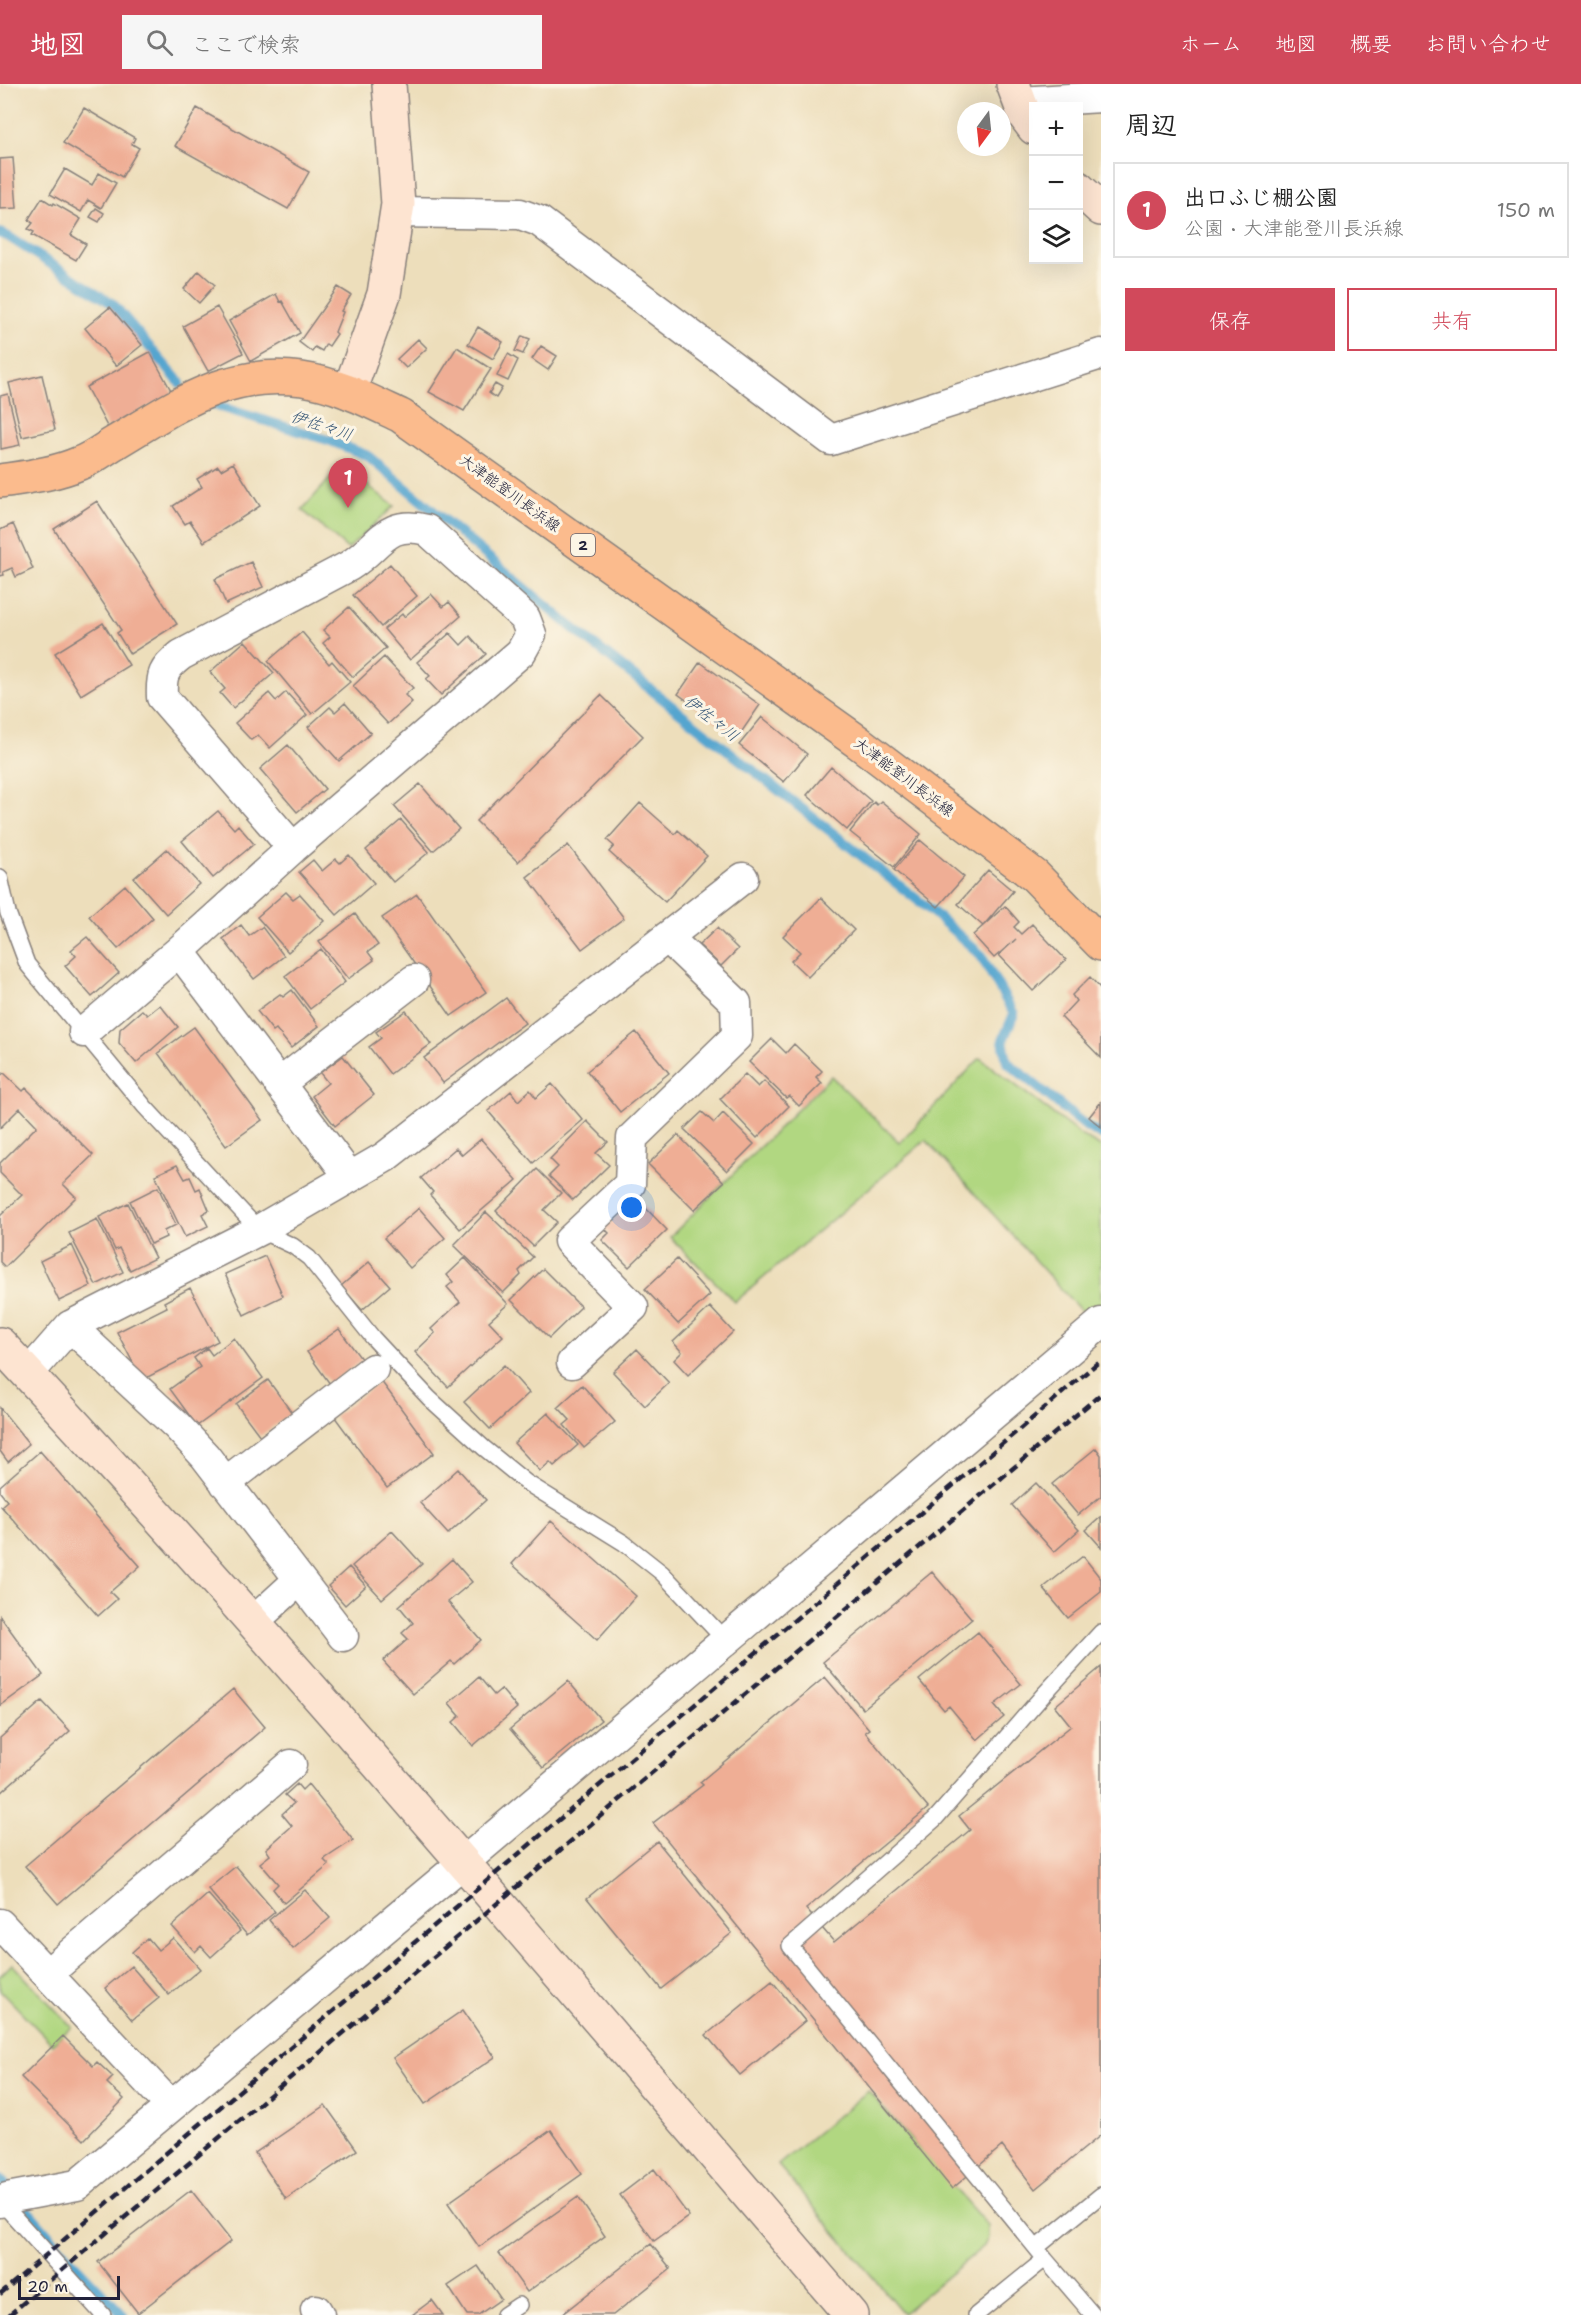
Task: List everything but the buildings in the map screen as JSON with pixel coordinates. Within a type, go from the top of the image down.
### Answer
[{"type":"main road","name":"大津能登川長浜線","points":[[0,481],[52,473],[81,462],[196,395],[235,381],[260,377],[303,379],[350,392],[401,416],[858,742],[1035,876],[1101,944]]},
{"type":"street","points":[[350,392],[384,294],[397,212],[389,84]]},
{"type":"street","points":[[1022,105],[1101,97]]},
{"type":"street","points":[[1083,193],[1101,209]]},
{"type":"street","points":[[397,212],[520,214],[539,221],[831,440],[1101,354]]},
{"type":"street","points":[[84,1032],[521,652],[531,634],[525,618],[427,531],[410,526],[390,531],[365,556],[349,566],[181,655],[168,665],[161,679],[162,697],[293,848]]},
{"type":"street","points":[[28,1374],[70,1326],[259,1230],[386,1156],[743,878]]},
{"type":"street","points":[[572,1363],[633,1307],[569,1241],[630,1184],[632,1138],[737,1036],[736,1003],[667,938]]},
{"type":"street","points":[[179,951],[350,1177]]},
{"type":"street","points":[[279,1084],[414,980]]},
{"type":"street","points":[[8,2199],[77,2185],[464,1862],[1101,1323]]},
{"type":"street","points":[[70,1326],[177,1426],[205,1456],[343,1636]]},
{"type":"street","points":[[0,1344],[253,1622],[464,1862],[851,2315]]},
{"type":"street","points":[[225,1483],[373,1369]]},
{"type":"street","points":[[253,1622],[299,1580]]},
{"type":"street","points":[[47,1974],[291,1765]]},
{"type":"street","points":[[0,1924],[171,2106]]},
{"type":"lane","points":[[0,877],[9,913],[27,964],[145,1107],[259,1230],[293,1246],[309,1258],[373,1338],[429,1398],[484,1448],[527,1483],[624,1543],[662,1573],[725,1640]]},
{"type":"lane","points":[[1093,2315],[790,1946],[935,1819],[1101,1632]]},
{"type":"lane","points":[[976,2315],[1101,2195]]},
{"type":"lane","points":[[8,2199],[103,2315]]},
{"type":"lane","points":[[504,2315],[519,2305]]},
{"type":"green space","points":[[342,465],[394,506],[348,549],[302,510]]},
{"type":"green space","points":[[980,1058],[1082,1136],[1101,1147],[1101,1310],[1090,1321],[926,1140],[735,1302],[670,1237],[831,1076],[900,1143]]},
{"type":"green space","points":[[12,1964],[72,2027],[52,2044],[0,1990],[0,1976]]},
{"type":"green space","points":[[868,2091],[988,2226],[988,2238],[984,2246],[903,2313],[778,2165]]},
{"type":"waterway","name":"伊佐々川","points":[[0,233],[113,304],[180,383]]},
{"type":"waterway","name":"伊佐々川","points":[[214,405],[331,441],[368,456],[569,625],[929,909],[980,954],[1014,1014],[1003,1040],[1007,1062],[1087,1127],[1101,1135]]},
{"type":"waterway","points":[[0,2179],[74,2264],[123,2315]]},
{"type":"railway","points":[[0,2294],[1101,1360]]},
{"type":"railway","points":[[9,2315],[1101,1394]]},
{"type":"place","name":"出口ふじ棚公園","points":[[348,508]]}]
